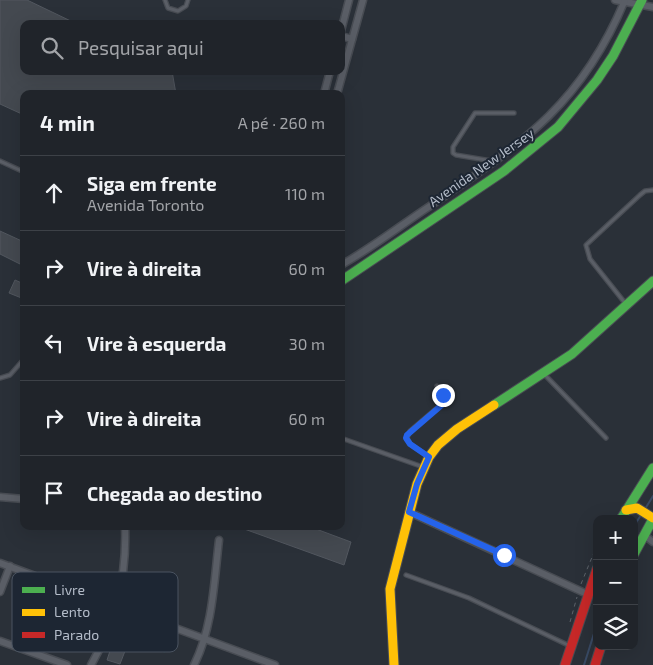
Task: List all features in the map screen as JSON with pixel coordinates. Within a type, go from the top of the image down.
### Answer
[{"type":"street","points":[[615,0],[641,3],[653,7]]},
{"type":"street","points":[[344,20],[349,1],[362,3],[345,66]]},
{"type":"street","name":"Avenida New Jersey","points":[[345,262],[495,162],[544,123],[587,73],[607,41],[624,1]]},
{"type":"street","name":"Avenida New Jersey","points":[[345,278],[504,171],[550,134],[576,109],[597,80],[641,3]]},
{"type":"street","points":[[345,37],[352,39]]},
{"type":"street","points":[[587,73],[597,80]]},
{"type":"street","points":[[325,90],[329,75]]},
{"type":"street","points":[[338,90],[343,75]]},
{"type":"street","points":[[327,82],[340,86]]},
{"type":"street","points":[[544,123],[550,134]]},
{"type":"street","points":[[495,162],[504,171]]},
{"type":"street","points":[[357,254],[365,266]]},
{"type":"street","points":[[394,665],[390,622],[390,589],[409,512],[429,457],[438,445],[458,429],[572,354],[653,281]]},
{"type":"street","points":[[623,515],[653,468]]},
{"type":"street","points":[[0,497],[20,499]]},
{"type":"street","points":[[626,510],[637,508],[651,517],[638,546]]},
{"type":"street","points":[[409,512],[583,592]]},
{"type":"street","points":[[123,572],[125,530]]},
{"type":"street","points":[[644,535],[653,542]]},
{"type":"street","points":[[194,665],[204,640],[212,604],[219,540]]},
{"type":"street","points":[[0,563],[27,572]]},
{"type":"street","points":[[0,592],[10,566]]},
{"type":"street","points":[[565,665],[583,592],[593,576]]},
{"type":"street","points":[[178,629],[275,665]]},
{"type":"street","points":[[0,641],[12,645]]},
{"type":"street","points":[[595,665],[600,650]]},
{"type":"street","points":[[31,652],[67,665]]},
{"type":"street","points":[[91,665],[98,652]]},
{"type":"lane","points":[[160,0],[165,1],[168,8],[178,11],[186,6],[188,0]]},
{"type":"lane","points":[[495,162],[456,155],[453,153],[454,147],[475,113],[514,113]]},
{"type":"lane","points":[[0,161],[20,170]]},
{"type":"lane","points":[[627,305],[590,258],[586,246],[640,195],[645,191],[653,190]]},
{"type":"lane","points":[[0,378],[10,376],[20,364]]},
{"type":"lane","points":[[544,374],[606,438]]},
{"type":"lane","points":[[429,457],[410,444],[406,438],[410,431],[444,402],[437,386]]},
{"type":"lane","points":[[345,439],[424,467]]},
{"type":"lane","points":[[406,575],[469,598],[571,646]]},
{"type":"path","points":[[570,623],[583,592],[593,558]]},
{"type":"building","points":[[0,0],[27,0],[69,20],[20,20],[20,75],[173,75],[175,90],[20,90],[20,113],[0,104]]},
{"type":"building","points":[[0,231],[20,240],[20,264],[0,254]]},
{"type":"building","points":[[15,280],[20,282],[20,297],[9,293]]},
{"type":"building","points":[[247,530],[319,530],[351,542],[344,565]]},
{"type":"building","points":[[110,652],[125,652],[120,664],[107,660]]},
{"type":"waterway","points":[[645,509],[653,496]]},
{"type":"waterway","points":[[638,520],[641,515]]},
{"type":"waterway","points":[[584,665],[593,637]]},
{"type":"traffic: fast","points":[[345,278],[504,171],[558,127],[597,80],[613,56],[642,0]]},
{"type":"traffic: fast","points":[[494,405],[572,354],[653,281]]},
{"type":"traffic: fast","points":[[624,515],[653,468]]},
{"type":"traffic: fast","points":[[638,547],[653,519]]},
{"type":"traffic: slow","points":[[394,665],[390,589],[417,484],[429,457],[438,445],[457,429],[494,405]]},
{"type":"traffic: slow","points":[[626,510],[637,508],[653,518]]},
{"type":"traffic: jam","points":[[565,665],[593,581]]},
{"type":"traffic: jam","points":[[595,665],[600,650]]},
{"type":"route","points":[[443,395],[445,399],[443,404],[410,431],[406,438],[410,444],[429,457],[417,484],[409,512],[504,555]]}]
